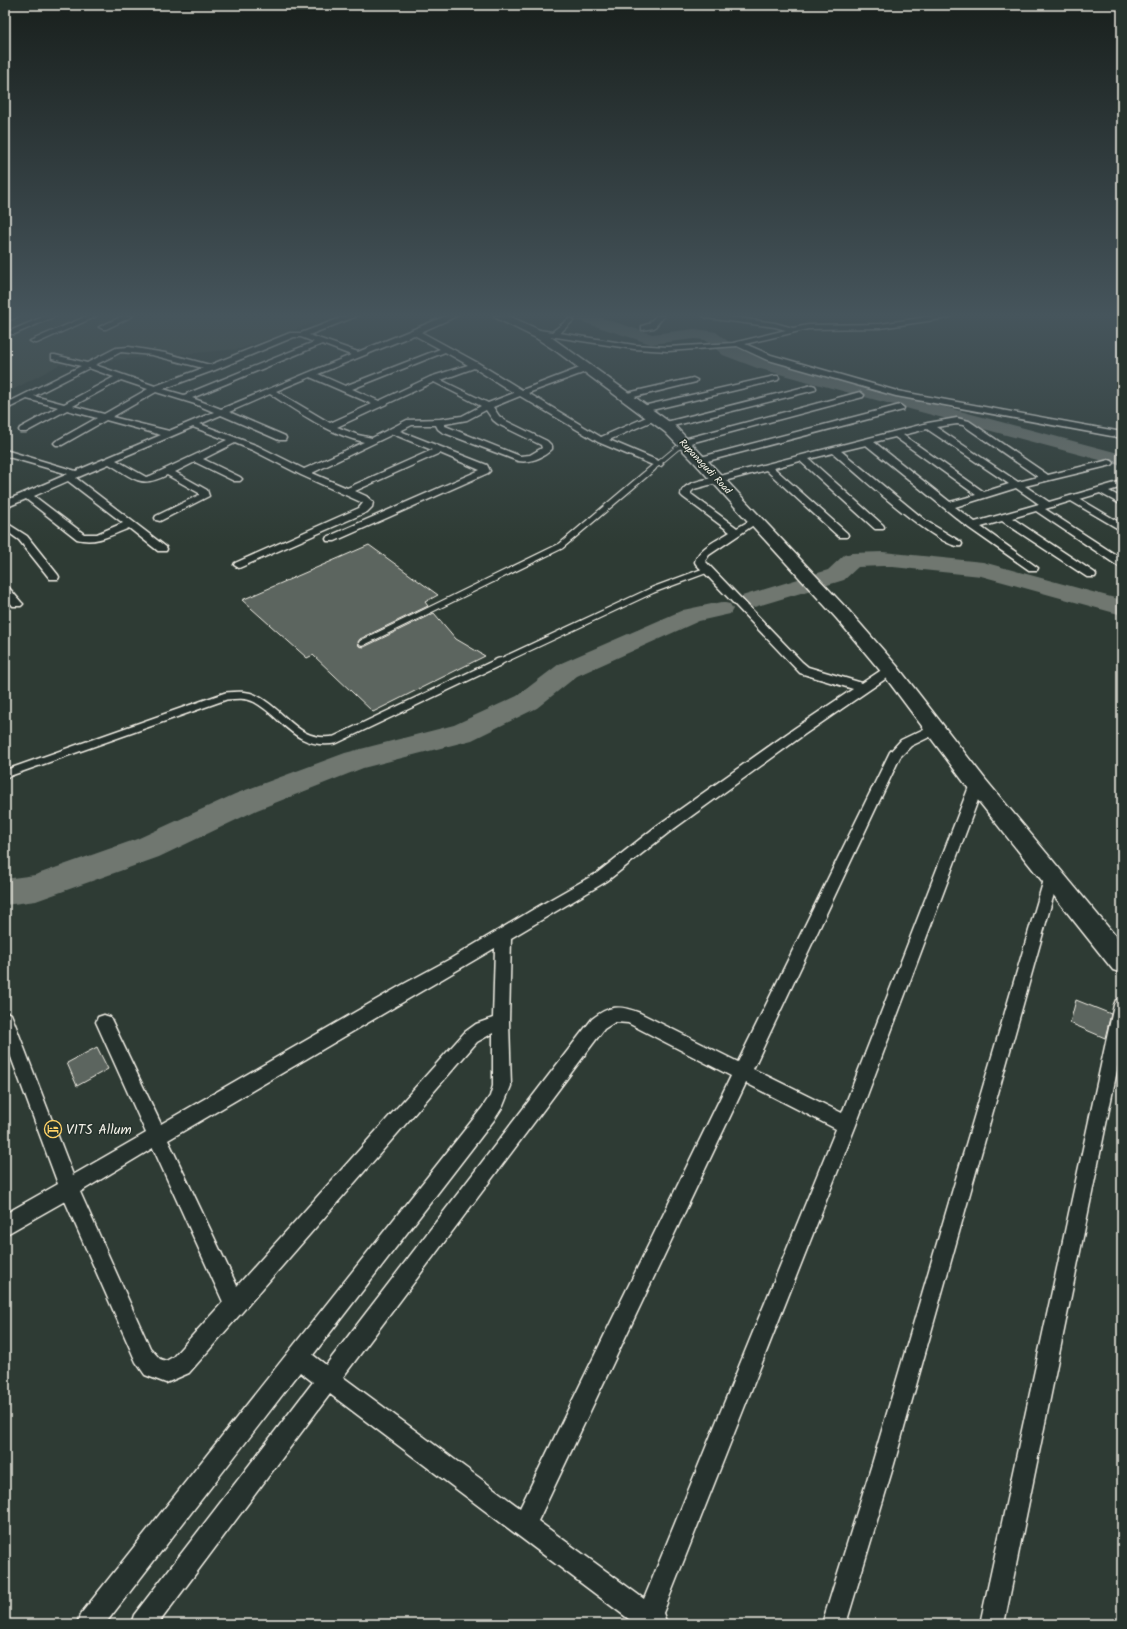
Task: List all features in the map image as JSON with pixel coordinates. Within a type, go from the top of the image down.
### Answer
[{"type":"main road","name":"Rupanagudi Road","points":[[621,392],[654,417],[684,444],[719,479],[834,605],[890,670],[976,784],[1122,962]]},
{"type":"street","points":[[5,407],[33,392]]},
{"type":"street","points":[[23,430],[92,392]]},
{"type":"street","points":[[59,443],[150,392]]},
{"type":"street","points":[[167,392],[186,397],[222,411],[282,438]]},
{"type":"street","points":[[186,397],[198,392]]},
{"type":"street","points":[[5,504],[268,392]]},
{"type":"street","points":[[272,392],[330,427],[355,437],[373,441]]},
{"type":"street","points":[[352,392],[379,404]]},
{"type":"street","points":[[330,427],[405,392]]},
{"type":"street","points":[[440,422],[441,427],[445,430],[526,460],[533,458],[547,449],[547,446],[544,443],[501,422],[496,418],[488,406],[460,392]]},
{"type":"street","points":[[626,396],[643,392]]},
{"type":"street","points":[[601,440],[654,417],[732,392]]},
{"type":"street","points":[[654,417],[790,392]]},
{"type":"street","points":[[893,392],[1122,435]]},
{"type":"street","points":[[304,473],[410,422],[440,422],[464,418],[488,406],[521,393],[601,440],[658,464]]},
{"type":"street","points":[[684,444],[860,395]]},
{"type":"street","points":[[25,396],[64,408],[168,434]]},
{"type":"street","points":[[700,460],[900,408]]},
{"type":"street","points":[[737,533],[686,495],[686,491],[691,487],[719,479],[928,426],[957,422],[966,423],[1046,478]]},
{"type":"street","points":[[192,424],[255,448],[304,473],[363,498],[368,502],[367,507],[363,510],[239,565]]},
{"type":"street","points":[[928,426],[1047,505]]},
{"type":"street","points":[[331,540],[485,471],[484,467],[478,464],[393,430]]},
{"type":"street","points":[[896,434],[984,496]]},
{"type":"street","points":[[109,460],[144,480],[152,479],[235,440]]},
{"type":"street","points":[[867,442],[973,526],[1033,568]]},
{"type":"street","points":[[347,491],[441,450]]},
{"type":"street","points":[[835,450],[922,523],[957,544]]},
{"type":"street","points":[[5,453],[73,476],[162,549]]},
{"type":"street","points":[[802,458],[879,526]]},
{"type":"street","points":[[196,459],[238,479]]},
{"type":"street","points":[[948,506],[1017,485],[1109,463]]},
{"type":"street","points":[[768,467],[843,535]]},
{"type":"street","points":[[160,518],[204,496],[204,492],[168,472]]},
{"type":"street","points":[[973,526],[1122,484]]},
{"type":"street","points":[[1101,490],[1122,502]]},
{"type":"street","points":[[5,495],[18,499]]},
{"type":"street","points":[[28,495],[81,537],[87,538],[98,536],[130,524]]},
{"type":"street","points":[[1072,498],[1122,528]]},
{"type":"street","points":[[1037,508],[1122,564]]},
{"type":"street","points":[[1004,517],[1091,575]]},
{"type":"street","points":[[756,520],[700,557],[700,562],[804,670],[864,688]]},
{"type":"street","points":[[5,525],[23,538],[54,577]]},
{"type":"street","points":[[5,590],[17,604]]},
{"type":"street","points":[[5,1225],[602,877],[662,829],[800,731],[890,670]]},
{"type":"street","points":[[524,1525],[895,755],[906,743],[935,729]]},
{"type":"street","points":[[298,1357],[524,1525],[650,1622],[846,1125],[976,784]]},
{"type":"street","points":[[834,1624],[883,1464],[1052,876]]},
{"type":"street","points":[[89,1624],[488,1114],[497,1100],[502,1086],[501,1022],[503,936]]},
{"type":"street","points":[[992,1624],[1122,1005]]},
{"type":"street","points":[[143,1624],[598,1024],[610,1015],[623,1013],[634,1018],[846,1125]]},
{"type":"street","points":[[5,1019],[69,1188],[143,1355],[153,1367],[166,1372],[181,1365],[470,1037],[482,1029],[501,1022]]},
{"type":"street","points":[[104,1022],[235,1304]]},
{"type":"lane","points":[[362,643],[561,546],[677,448],[684,444]]},
{"type":"lane","points":[[5,774],[219,699],[240,694],[257,699],[304,737],[312,741],[325,742],[335,740],[653,590],[707,570]]},
{"type":"building","points":[[369,545],[438,595],[425,602],[428,606],[360,639],[358,642],[359,646],[364,647],[434,613],[456,639],[485,656],[373,712],[313,655],[307,658],[242,600]]},
{"type":"building","points":[[1076,1000],[1111,1014],[1105,1038],[1070,1023]]},
{"type":"building","points":[[97,1047],[108,1069],[77,1086],[67,1063]]},
{"type":"waterway","points":[[868,392],[1122,460]]},
{"type":"waterway","points":[[751,601],[836,575],[852,560],[883,559],[983,569],[1122,608]]},
{"type":"waterway","points":[[5,892],[36,888],[148,848],[246,802],[355,760],[462,733],[527,702],[568,670],[692,615],[721,609]]},
{"type":"place","name":"VITS Allum","points":[[53,1129]]}]
